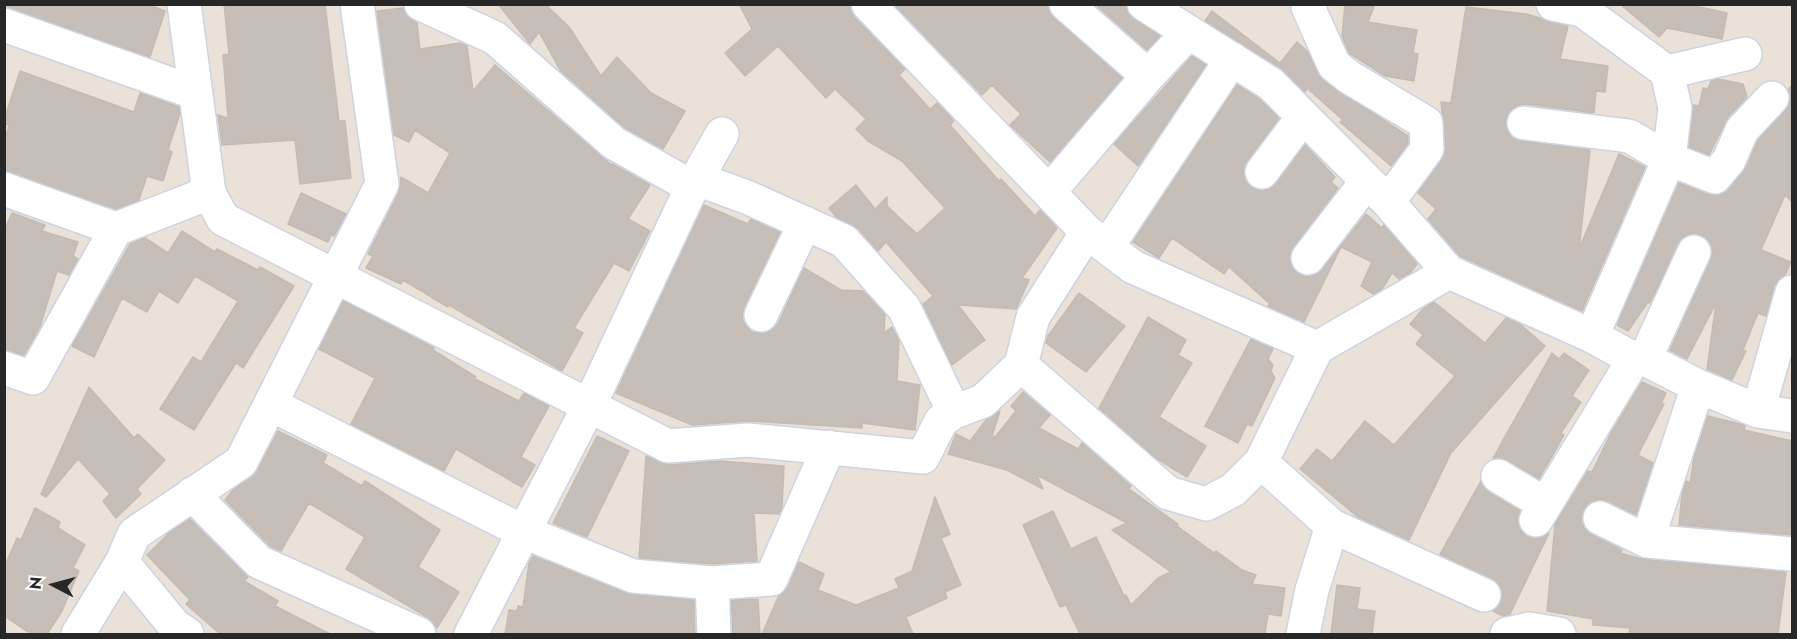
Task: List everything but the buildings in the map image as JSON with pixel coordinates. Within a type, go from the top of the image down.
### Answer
[{"type":"street","points":[[184,4],[209,193],[222,219],[590,404],[668,446],[748,440],[923,457],[941,421],[954,412],[983,401],[1022,365],[1033,317],[1097,239],[1232,59]]},
{"type":"street","points":[[78,634],[122,562],[134,534],[241,462],[272,405],[382,184],[357,4]]},
{"type":"street","points":[[421,4],[495,38],[614,143],[694,183],[749,198],[844,241],[904,308],[954,412]]},
{"type":"street","points":[[1066,4],[1148,76]]},
{"type":"street","points":[[1144,4],[1271,84],[1378,192],[1449,272],[1698,386],[1758,411],[1792,416]]},
{"type":"street","points":[[1308,258],[1427,149],[1426,123],[1349,77],[1334,65],[1308,7],[1310,4]]},
{"type":"street","points":[[1553,4],[1582,10],[1667,72],[1675,108],[1669,159],[1592,336]]},
{"type":"street","points":[[873,7],[1049,192],[1097,239],[1133,267],[1317,348]]},
{"type":"street","points":[[4,25],[196,93]]},
{"type":"street","points":[[1049,192],[1148,76],[1189,32]]},
{"type":"street","points":[[1667,72],[1745,54]]},
{"type":"street","points":[[1524,123],[1629,136],[1669,159],[1715,177],[1729,160],[1742,130],[1772,98]]},
{"type":"street","points":[[1262,172],[1304,117]]},
{"type":"street","points":[[471,634],[590,404],[694,183],[722,134]]},
{"type":"street","points":[[4,189],[116,229]]},
{"type":"street","points":[[4,368],[33,378],[116,229],[209,193]]},
{"type":"street","points":[[761,315],[805,223]]},
{"type":"street","points":[[1498,476],[1540,512],[1639,359],[1694,252]]},
{"type":"street","points":[[1022,365],[1168,494],[1206,504],[1233,490],[1261,462],[1317,348],[1449,272]]},
{"type":"street","points":[[1758,411],[1792,292]]},
{"type":"street","points":[[1647,541],[1698,386]]},
{"type":"street","points":[[272,405],[525,532],[633,576],[712,584],[771,579],[830,447]]},
{"type":"street","points":[[1261,462],[1332,526],[1484,596]]},
{"type":"street","points":[[192,494],[259,562],[419,634]]},
{"type":"street","points":[[1600,518],[1647,541],[1792,554]]},
{"type":"street","points":[[1304,634],[1312,590],[1332,526]]},
{"type":"street","points":[[122,562],[174,625],[187,634]]},
{"type":"street","points":[[712,584],[714,634]]},
{"type":"street","points":[[1507,634],[1528,629],[1559,634]]}]
